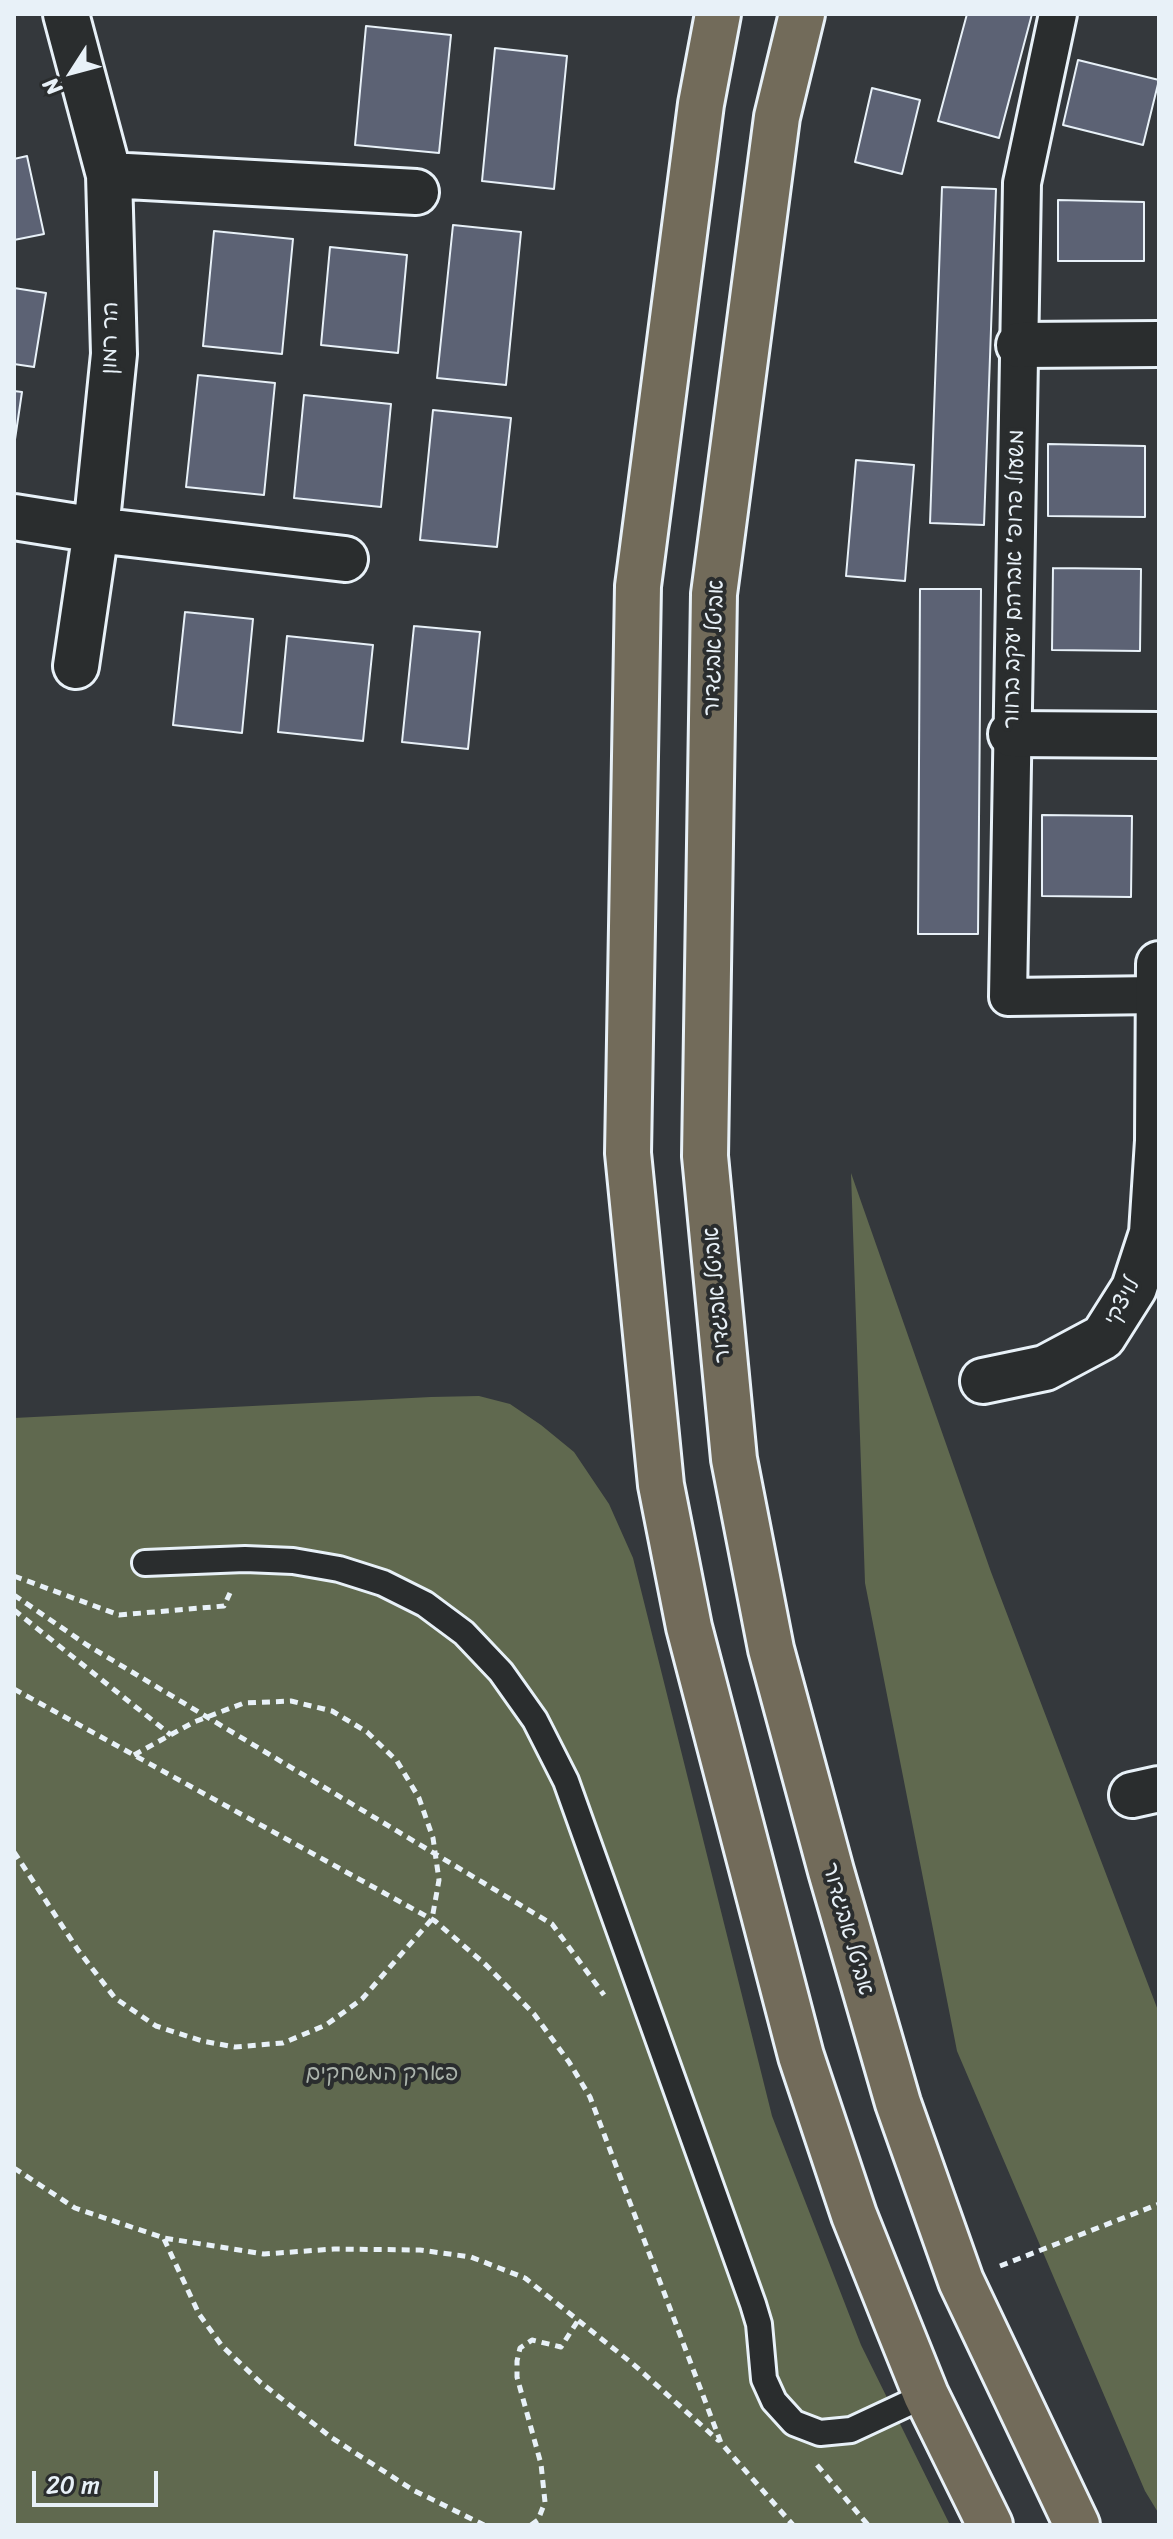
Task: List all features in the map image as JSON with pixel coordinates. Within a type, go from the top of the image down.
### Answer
[{"type":"main road","points":[[718,14],[699,119],[638,586],[628,1153],[661,1485],[689,1627],[801,2056],[854,2215],[926,2395],[990,2525]]},
{"type":"main road","name":"אביטל אביגדור","points":[[802,14],[777,117],[714,594],[705,1156],[734,1459],[771,1649],[898,2103],[961,2281],[1077,2525]]},
{"type":"street","name":"הר רמון","points":[[66,14],[109,175],[114,354],[96,530],[76,666]]},
{"type":"street","name":"משעול פרופ' אברהם יעקב ברוור","points":[[1058,14],[1022,183],[1008,997],[1159,995]]},
{"type":"street","points":[[109,175],[416,192]]},
{"type":"street","points":[[1019,345],[1159,344]]},
{"type":"street","points":[[14,517],[96,530],[345,559]]},
{"type":"street","points":[[1011,734],[1159,735]]},
{"type":"street","name":"לויצקי","points":[[983,1381],[1045,1368],[1103,1337],[1134,1288],[1152,1233],[1158,1141],[1159,964]]},
{"type":"lane","points":[[145,1563],[245,1559],[293,1561],[339,1569],[383,1583],[425,1604],[464,1633],[491,1662],[535,1720],[566,1781],[753,2304],[759,2324],[764,2379],[774,2401],[794,2423],[820,2433],[851,2430],[926,2395]]},
{"type":"path","points":[[14,1595],[87,1645],[552,1924],[606,1997]]},
{"type":"path","points":[[14,1610],[171,1735]]},
{"type":"path","points":[[14,1689],[432,1919],[486,1965],[534,2014],[590,2097],[721,2443]]},
{"type":"path","points":[[14,1852],[78,1950],[115,1998],[156,2026],[202,2041],[235,2047],[283,2043],[326,2025],[362,1999],[432,1919],[439,1880],[433,1838],[419,1798],[397,1761],[367,1732],[332,1711],[291,1701],[244,1703],[208,1717],[134,1755]]},
{"type":"path","points":[[14,2168],[75,2208],[164,2238],[264,2254],[334,2249],[420,2250],[471,2257],[525,2278],[580,2319],[721,2443],[793,2525]]},
{"type":"path","points":[[961,2281],[1159,2204]]},
{"type":"path","points":[[164,2238],[199,2314],[222,2346],[260,2382],[332,2438],[413,2490],[484,2525]]},
{"type":"path","points":[[531,2525],[538,2520],[545,2502],[541,2464],[517,2377],[520,2348],[532,2340],[561,2347],[580,2319]]},
{"type":"path","points":[[812,2460],[868,2525]]},
{"type":"green space","points":[[851,1173],[991,1572],[1159,2013],[1159,2514],[1145,2491],[957,2051],[865,1583]]},
{"type":"green space","name":"פארק המשחקים","points":[[479,1396],[510,1404],[574,1452],[609,1504],[633,1558],[772,2116],[861,2345],[950,2525],[14,2525],[14,1418]]},
{"type":"building","points":[[967,14],[1032,14],[999,138],[938,121]]},
{"type":"building","points":[[366,26],[451,35],[439,153],[355,145]]},
{"type":"building","points":[[495,48],[567,56],[554,189],[482,181]]},
{"type":"building","points":[[1078,60],[1159,80],[1143,145],[1063,125]]},
{"type":"building","points":[[872,88],[920,100],[902,174],[855,162]]},
{"type":"building","points":[[27,156],[44,234],[14,240],[14,159]]},
{"type":"building","points":[[942,187],[996,189],[984,525],[930,523]]},
{"type":"building","points":[[1058,200],[1144,202],[1144,261],[1058,261]]},
{"type":"building","points":[[453,225],[521,232],[506,385],[437,378]]},
{"type":"building","points":[[214,231],[293,239],[282,354],[203,346]]},
{"type":"building","points":[[330,247],[407,255],[398,353],[321,345]]},
{"type":"building","points":[[14,288],[46,293],[34,367],[14,364]]},
{"type":"building","points":[[198,375],[275,383],[264,495],[186,487]]},
{"type":"building","points":[[14,391],[22,392],[14,446]]},
{"type":"building","points":[[304,395],[391,404],[381,507],[294,498]]},
{"type":"building","points":[[433,410],[511,418],[497,547],[420,540]]},
{"type":"building","points":[[1048,444],[1145,446],[1145,517],[1048,516]]},
{"type":"building","points":[[856,460],[914,465],[905,581],[846,576]]},
{"type":"building","points":[[1053,568],[1141,569],[1140,651],[1052,650]]},
{"type":"building","points":[[920,589],[981,589],[978,934],[918,934]]},
{"type":"building","points":[[185,612],[253,619],[242,733],[173,725]]},
{"type":"building","points":[[414,626],[480,632],[468,749],[402,742]]},
{"type":"building","points":[[287,636],[373,645],[363,741],[278,732]]},
{"type":"building","points":[[1042,815],[1132,816],[1131,897],[1042,896]]}]
